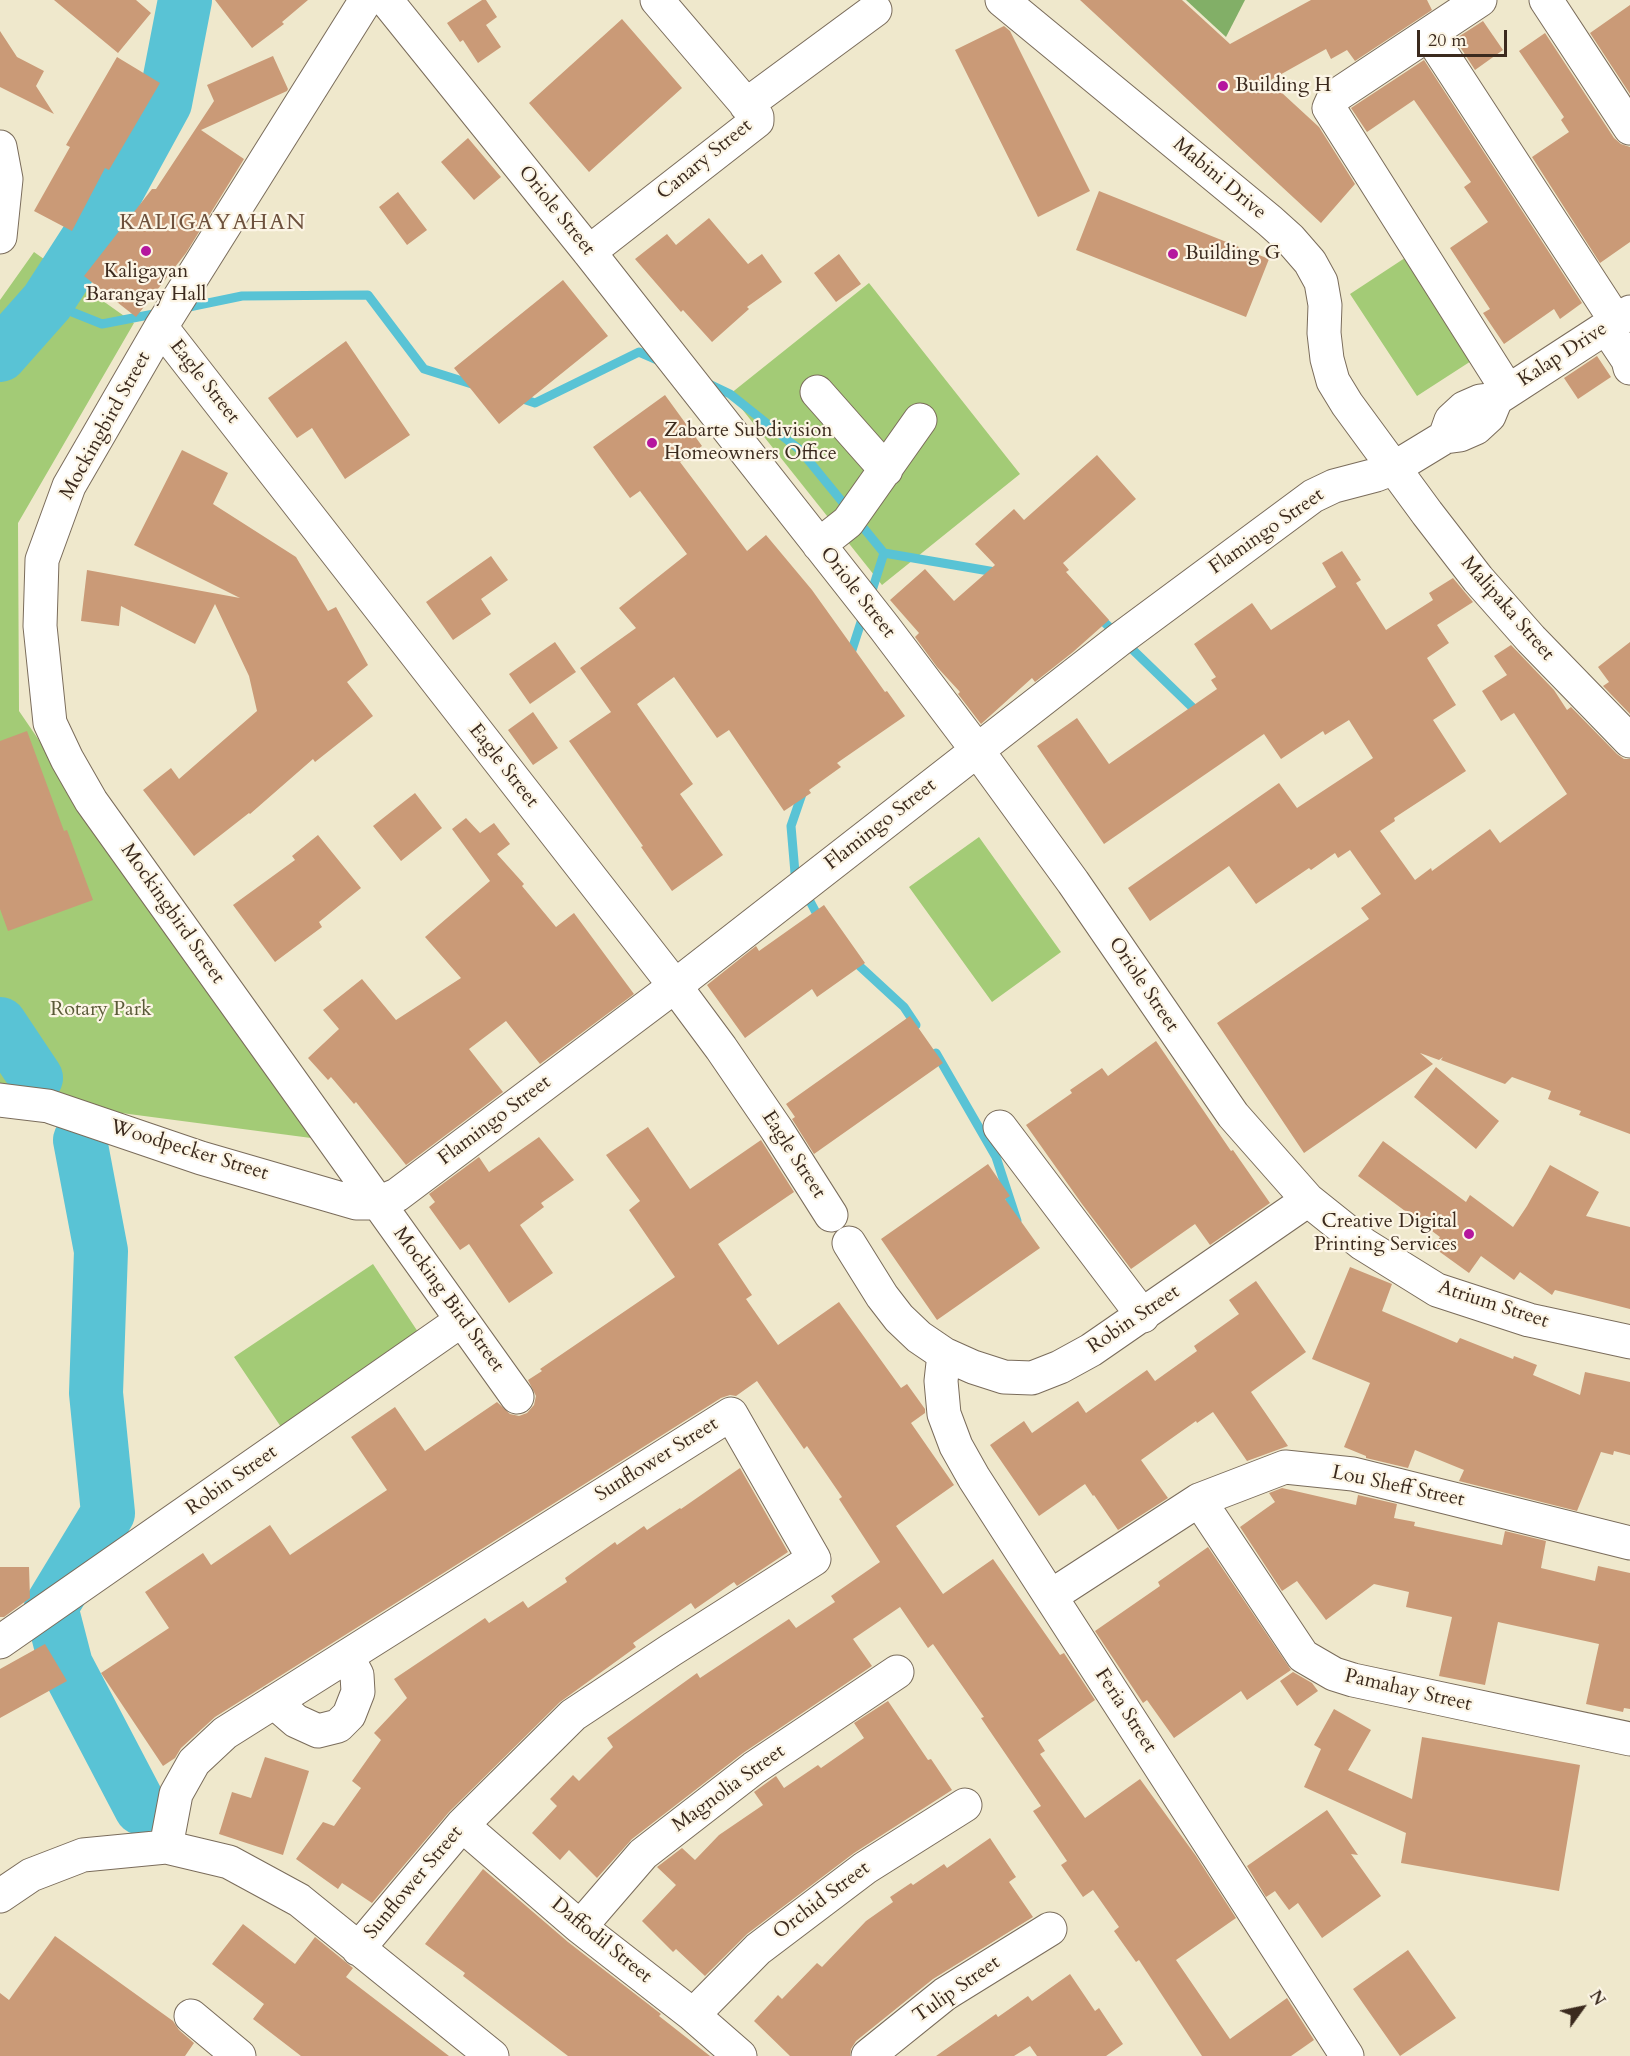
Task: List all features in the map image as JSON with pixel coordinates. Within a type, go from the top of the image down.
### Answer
[{"type":"street","name":"Mockingbird Street","points":[[366,0],[161,327],[69,486],[42,560],[40,626],[50,723],[91,801],[378,1203]]},
{"type":"street","name":"Oriole Street","points":[[386,0],[589,252],[977,750],[1073,882],[1233,1115],[1308,1200]]},
{"type":"street","name":"Canary Street","points":[[589,252],[756,123],[757,117],[657,0]]},
{"type":"street","name":"Mabini Drive","points":[[1002,0],[1290,238],[1310,262],[1321,282],[1325,305],[1324,333],[1327,359],[1333,381],[1394,468]]},
{"type":"street","points":[[1480,0],[1334,97],[1329,108],[1502,395]]},
{"type":"street","points":[[1546,0],[1630,128]]},
{"type":"street","points":[[746,105],[875,10]]},
{"type":"street","points":[[1429,34],[1617,320],[1630,368]]},
{"type":"street","points":[[0,147],[6,179],[0,237]]},
{"type":"street","name":"Kalap Drive","points":[[1394,468],[1445,437],[1460,435],[1476,428],[1489,416],[1502,395],[1617,320]]},
{"type":"street","name":"Eagle Street","points":[[161,327],[675,986],[771,1121],[831,1215]]},
{"type":"street","points":[[818,392],[886,470]]},
{"type":"street","points":[[819,545],[848,522],[920,420]]},
{"type":"street","name":"Malipaka Street","points":[[1394,468],[1486,587],[1531,639],[1630,741]]},
{"type":"street","name":"Flamingo Street","points":[[378,1203],[397,1196],[675,986],[1120,639],[1313,496],[1334,486],[1363,480],[1394,468]]},
{"type":"street","name":"Woodpecker Street","points":[[0,1100],[48,1106],[201,1158],[356,1203],[378,1203]]},
{"type":"street","points":[[1000,1127],[1143,1316]]},
{"type":"street","name":"Robin Street","points":[[944,1354],[1004,1377],[1032,1378],[1060,1367],[1143,1316],[1308,1200]]},
{"type":"street","name":"Atrium Street","points":[[1308,1200],[1363,1244],[1437,1290],[1529,1320],[1630,1342]]},
{"type":"street","name":"Mocking Bird Street","points":[[378,1203],[518,1397]]},
{"type":"street","points":[[849,1243],[882,1296],[899,1318],[919,1337],[944,1354]]},
{"type":"street","name":"Robin Street","points":[[0,1642],[462,1320]]},
{"type":"street","name":"Feria Street","points":[[944,1354],[941,1381],[944,1414],[956,1446],[974,1478],[1347,2056]]},
{"type":"street","name":"Sunflower Street","points":[[166,1847],[176,1794],[194,1762],[225,1733],[730,1414],[814,1559],[573,1715],[462,1825],[358,1949]]},
{"type":"street","name":"Lou Sheff Street","points":[[1051,1596],[1199,1500],[1286,1467],[1353,1474],[1630,1543]]},
{"type":"street","name":"Pamahay Street","points":[[1199,1500],[1303,1656],[1334,1674],[1365,1683],[1630,1739]]},
{"type":"street","points":[[273,1702],[296,1721],[318,1731],[338,1726],[349,1715],[358,1692],[357,1675],[347,1656]]},
{"type":"street","name":"Magnolia Street","points":[[580,1927],[643,1854],[754,1768],[897,1672]]},
{"type":"street","name":"Orchid Street","points":[[693,2015],[758,1949],[865,1868],[965,1805]]},
{"type":"street","name":"Daffodil Street","points":[[462,1825],[580,1927],[693,2015],[740,2056]]},
{"type":"street","points":[[0,1896],[31,1875],[83,1856],[166,1847],[229,1862],[299,1900],[492,2056]]},
{"type":"street","name":"Tulip Street","points":[[868,2056],[945,1994],[1050,1929]]},
{"type":"street","points":[[190,2016],[240,2056]]},
{"type":"green space","points":[[1186,0],[1245,0],[1226,37]]},
{"type":"green space","name":"Rotary Park","points":[[34,252],[134,323],[18,523],[19,711],[311,1138],[0,1097],[0,300]]},
{"type":"green space","points":[[1414,252],[1482,354],[1417,396],[1350,294]]},
{"type":"green space","points":[[869,283],[1020,474],[882,585],[730,394]]},
{"type":"green space","points":[[979,837],[1061,952],[992,1002],[909,887]]},
{"type":"green space","points":[[373,1264],[420,1335],[281,1427],[234,1357]]},
{"type":"building","points":[[54,0],[136,0],[151,13],[118,53]]},
{"type":"building","points":[[215,0],[308,0],[282,22],[284,24],[252,48]]},
{"type":"building","points":[[482,0],[486,0],[497,17],[486,25],[501,47],[478,63],[463,40],[460,42],[447,23]]},
{"type":"building","name":"Building H","points":[[1080,0],[1182,0],[1230,44],[1311,0],[1427,0],[1432,10],[1355,61],[1347,50],[1331,59],[1326,49],[1269,81],[1319,127],[1355,184],[1321,223]]},
{"type":"building","points":[[1630,5],[1630,94],[1590,33]]},
{"type":"building","points":[[622,19],[682,88],[589,172],[529,103]]},
{"type":"building","points":[[1483,21],[1503,50],[1475,70],[1455,39]]},
{"type":"building","points":[[1004,26],[1010,31],[1090,191],[1038,217],[955,50]]},
{"type":"building","points":[[0,31],[17,57],[44,71],[36,86],[54,114],[0,87]]},
{"type":"building","points":[[1545,33],[1614,138],[1630,147],[1630,242],[1600,263],[1532,157],[1569,132],[1561,120],[1564,117],[1519,51]]},
{"type":"building","points":[[273,56],[287,91],[201,130],[244,159],[186,253],[136,317],[84,276],[152,189],[156,189],[214,101],[207,85]]},
{"type":"building","points":[[117,57],[160,83],[109,170],[105,168],[72,231],[34,211],[70,147],[66,145]]},
{"type":"building","points":[[1424,60],[1582,303],[1560,319],[1554,309],[1504,344],[1483,313],[1490,309],[1450,248],[1488,222],[1464,187],[1471,182],[1414,100],[1367,132],[1351,108]]},
{"type":"building","points":[[468,138],[501,177],[474,200],[441,162]]},
{"type":"building","name":"Building G","points":[[1099,191],[1269,259],[1246,317],[1076,250]]},
{"type":"building","points":[[398,192],[427,230],[407,245],[379,207]]},
{"type":"building","points":[[709,218],[748,264],[762,254],[782,282],[747,307],[749,309],[712,342],[683,310],[681,312],[635,259],[667,234],[676,245]]},
{"type":"building","points":[[839,254],[861,284],[836,302],[814,273]]},
{"type":"building","points":[[563,280],[608,336],[499,424],[454,368]]},
{"type":"building","points":[[346,341],[410,435],[345,479],[312,428],[297,438],[268,398]]},
{"type":"building","points":[[1597,356],[1611,377],[1578,399],[1564,378]]},
{"type":"building","points":[[665,395],[702,446],[680,462],[747,551],[766,535],[812,590],[885,692],[887,691],[905,716],[837,763],[841,767],[809,790],[811,793],[784,811],[729,730],[717,738],[674,677],[637,704],[693,784],[680,794],[723,855],[672,891],[569,741],[611,712],[580,668],[636,628],[619,608],[687,554],[640,491],[630,498],[593,447]]},
{"type":"building","points":[[182,450],[228,473],[213,504],[296,557],[328,611],[336,607],[368,665],[347,682],[373,716],[315,762],[313,759],[250,814],[194,856],[143,790],[171,768],[179,779],[257,711],[249,676],[215,604],[195,644],[121,606],[119,626],[81,621],[87,570],[240,598],[134,545]]},
{"type":"building","points":[[1097,455],[1136,499],[1063,563],[1069,570],[1066,572],[1109,620],[1035,682],[1032,678],[981,724],[958,694],[960,692],[937,667],[915,637],[919,633],[890,600],[925,569],[954,601],[995,565],[975,544],[1014,509],[1024,520]]},
{"type":"building","points":[[1342,551],[1361,580],[1356,583],[1386,630],[1433,600],[1429,593],[1453,578],[1473,602],[1437,625],[1449,643],[1427,658],[1456,705],[1433,720],[1466,771],[1394,818],[1395,821],[1380,831],[1415,880],[1431,868],[1432,871],[1490,829],[1500,843],[1567,794],[1514,713],[1501,721],[1482,691],[1507,675],[1494,656],[1511,645],[1554,690],[1567,710],[1571,707],[1617,754],[1624,759],[1630,759],[1630,1134],[1579,1115],[1581,1111],[1548,1099],[1551,1091],[1512,1077],[1505,1084],[1441,1060],[1443,1057],[1439,1060],[1420,1053],[1433,1064],[1304,1153],[1217,1023],[1369,919],[1361,908],[1381,894],[1350,850],[1338,858],[1335,853],[1256,904],[1229,866],[1150,921],[1128,888],[1279,783],[1297,808],[1373,758],[1349,720],[1325,735],[1323,731],[1281,759],[1264,734],[1104,844],[1037,746],[1077,718],[1109,764],[1217,689],[1211,680],[1216,677],[1194,644],[1252,603],[1271,630],[1336,587],[1322,563]]},
{"type":"building","points":[[491,556],[508,580],[481,599],[491,614],[453,640],[426,602]]},
{"type":"building","points":[[555,642],[576,672],[530,704],[509,674]]},
{"type":"building","points":[[1630,642],[1630,714],[1603,686],[1609,682],[1598,667]]},
{"type":"building","points":[[533,712],[558,748],[533,765],[508,730]]},
{"type":"building","points":[[27,731],[64,831],[67,830],[93,900],[8,931],[0,909],[0,741]]},
{"type":"building","points":[[415,793],[442,828],[401,861],[373,826]]},
{"type":"building","points":[[466,818],[480,833],[494,823],[510,844],[497,854],[524,884],[522,886],[556,927],[574,913],[634,994],[540,1064],[506,1021],[469,1049],[503,1092],[406,1165],[356,1102],[354,1104],[331,1077],[328,1080],[308,1058],[339,1029],[323,1010],[362,979],[396,1020],[461,978],[425,937],[490,881],[452,829]]},
{"type":"building","points":[[318,835],[361,888],[319,922],[322,927],[275,962],[233,905],[295,860],[292,856]]},
{"type":"building","points":[[824,905],[865,963],[817,997],[812,989],[745,1038],[707,985],[756,946],[759,951]]},
{"type":"building","points":[[910,1016],[943,1063],[814,1154],[792,1119],[795,1117],[786,1104]]},
{"type":"building","points":[[1156,1041],[1231,1151],[1233,1150],[1270,1203],[1210,1245],[1195,1224],[1131,1269],[1026,1125],[1072,1093],[1070,1090],[1102,1068],[1108,1076]]},
{"type":"building","points":[[1436,1067],[1499,1121],[1476,1149],[1414,1097]]},
{"type":"building","points":[[648,1127],[690,1189],[761,1140],[794,1192],[718,1244],[752,1295],[746,1299],[778,1345],[839,1302],[901,1388],[907,1384],[925,1409],[925,1413],[911,1423],[954,1485],[896,1526],[943,1594],[993,1559],[1060,1655],[1064,1653],[1095,1700],[1038,1740],[1045,1751],[1040,1754],[1085,1818],[1140,1779],[1196,1856],[1236,1918],[1176,1960],[1230,2039],[1287,1998],[1314,2040],[1291,2056],[1202,2056],[1139,1960],[1136,1962],[1114,1931],[1119,1927],[1093,1890],[1083,1897],[1061,1865],[1067,1861],[1033,1811],[1041,1806],[981,1718],[984,1717],[933,1644],[928,1648],[900,1607],[853,1639],[872,1666],[743,1753],[632,1839],[597,1878],[569,1850],[560,1860],[532,1833],[557,1806],[550,1799],[573,1775],[579,1781],[613,1747],[607,1738],[697,1673],[700,1678],[789,1619],[796,1628],[835,1602],[831,1596],[880,1562],[839,1499],[842,1497],[807,1446],[804,1449],[757,1381],[736,1396],[721,1398],[215,1717],[181,1748],[175,1758],[163,1766],[101,1673],[169,1628],[145,1592],[203,1553],[211,1565],[270,1525],[290,1555],[387,1490],[351,1437],[395,1407],[425,1451],[497,1402],[510,1414],[519,1416],[527,1413],[534,1405],[536,1396],[528,1380],[542,1371],[540,1369],[675,1277],[629,1210],[640,1201],[606,1155]]},
{"type":"building","points":[[539,1137],[574,1180],[541,1203],[544,1207],[520,1225],[553,1273],[509,1303],[469,1244],[460,1250],[429,1207],[435,1202],[429,1194],[479,1157],[489,1172]]},
{"type":"building","points":[[1383,1141],[1466,1202],[1470,1195],[1513,1227],[1550,1165],[1599,1192],[1586,1216],[1630,1227],[1630,1309],[1555,1290],[1552,1295],[1520,1272],[1514,1280],[1481,1256],[1469,1273],[1433,1247],[1440,1237],[1358,1176]]},
{"type":"building","points":[[988,1164],[1010,1196],[1005,1199],[1040,1248],[937,1320],[881,1239]]},
{"type":"building","points":[[1350,1267],[1392,1284],[1382,1311],[1457,1343],[1460,1338],[1513,1359],[1514,1356],[1537,1365],[1533,1375],[1580,1395],[1585,1372],[1630,1382],[1630,1455],[1614,1451],[1613,1455],[1601,1452],[1577,1511],[1459,1481],[1464,1470],[1415,1450],[1408,1468],[1366,1458],[1344,1447],[1370,1383],[1312,1359]]},
{"type":"building","points":[[1256,1281],[1306,1352],[1251,1392],[1288,1446],[1247,1461],[1213,1412],[1197,1423],[1196,1421],[1141,1460],[1168,1498],[1118,1530],[1085,1484],[1039,1516],[990,1445],[1024,1421],[1032,1433],[1078,1401],[1086,1413],[1147,1370],[1155,1381],[1197,1351],[1194,1346],[1239,1314],[1229,1300]]},
{"type":"building","points":[[740,1468],[788,1552],[737,1586],[734,1582],[695,1609],[691,1603],[633,1643],[636,1647],[560,1702],[449,1812],[372,1903],[342,1883],[338,1889],[296,1859],[323,1822],[334,1826],[361,1788],[352,1781],[381,1740],[374,1733],[407,1698],[394,1679],[485,1618],[489,1623],[523,1601],[528,1608],[567,1582],[565,1578],[615,1542],[617,1545],[644,1526],[647,1530]]},
{"type":"building","points":[[1282,1488],[1356,1505],[1358,1495],[1397,1504],[1394,1518],[1415,1522],[1414,1526],[1502,1545],[1505,1531],[1546,1541],[1541,1568],[1595,1581],[1598,1566],[1630,1573],[1630,1709],[1624,1708],[1623,1712],[1586,1704],[1599,1644],[1498,1622],[1485,1685],[1439,1676],[1452,1617],[1406,1607],[1409,1592],[1374,1584],[1326,1620],[1297,1581],[1282,1591],[1240,1527],[1275,1502],[1269,1493]]},
{"type":"building","points":[[1208,1547],[1291,1670],[1247,1700],[1241,1691],[1174,1738],[1147,1700],[1143,1703],[1095,1631],[1160,1586],[1158,1582]]},
{"type":"building","points":[[0,1567],[29,1567],[30,1598],[4,1617],[0,1617]]},
{"type":"building","points":[[45,1644],[67,1681],[0,1718],[0,1669]]},
{"type":"building","points":[[1293,1672],[1312,1683],[1318,1691],[1297,1706],[1280,1681]]},
{"type":"building","points":[[888,1701],[928,1760],[931,1759],[952,1790],[854,1853],[747,1934],[705,1976],[676,1949],[673,1952],[642,1921],[676,1885],[657,1867],[682,1848],[695,1860],[719,1835],[763,1805],[754,1792],[776,1776],[784,1788],[818,1765],[821,1768],[864,1738],[854,1723]]},
{"type":"building","points":[[1334,1709],[1371,1730],[1348,1770],[1412,1799],[1422,1737],[1580,1765],[1559,1891],[1401,1863],[1406,1833],[1304,1787],[1321,1749],[1314,1745]]},
{"type":"building","points":[[265,1757],[309,1771],[283,1855],[219,1834],[232,1792],[251,1798]]},
{"type":"building","points":[[1327,1810],[1358,1855],[1351,1854],[1381,1896],[1322,1938],[1298,1903],[1289,1910],[1275,1891],[1266,1897],[1247,1866]]},
{"type":"building","points":[[990,1838],[1016,1877],[1009,1882],[1033,1917],[933,1979],[856,2041],[850,2056],[790,2056],[754,2021],[778,1995],[782,1999],[817,1963],[822,1967],[866,1921],[893,1902],[890,1897],[944,1864],[947,1868]]},
{"type":"building","points":[[483,1869],[568,1942],[661,2014],[659,2016],[710,2056],[568,2056],[463,1976],[465,1973],[425,1944]]},
{"type":"building","points":[[243,1924],[295,1964],[315,1937],[353,1968],[346,1977],[449,2056],[301,2056],[253,2019],[264,2004],[212,1964]]},
{"type":"building","points":[[55,1936],[173,2021],[179,2030],[194,2043],[185,2056],[0,2056],[0,1993],[9,2000]]},
{"type":"building","points":[[1408,1950],[1456,2018],[1400,2056],[1353,1989]]},
{"type":"building","points":[[1070,1974],[1095,2011],[1099,2008],[1123,2044],[1106,2056],[1037,2056],[1030,2046],[1014,2056],[936,2056],[996,2014],[998,2017],[1028,1996],[1032,2001]]},
{"type":"waterway","points":[[0,355],[47,302],[107,209],[165,103],[185,0]]},
{"type":"waterway","points":[[184,308],[242,296],[368,295],[424,369],[475,385]]},
{"type":"waterway","points":[[47,302],[102,324],[159,313]]},
{"type":"waterway","points":[[517,397],[535,403],[639,352],[662,362]]},
{"type":"waterway","points":[[707,383],[730,394],[800,450],[884,553],[1001,573]]},
{"type":"waterway","points":[[870,597],[884,553]]},
{"type":"waterway","points":[[850,656],[864,613]]},
{"type":"waterway","points":[[1095,617],[1103,621],[1193,708]]},
{"type":"waterway","points":[[803,791],[791,826],[795,873],[821,922]]},
{"type":"waterway","points":[[853,960],[904,1007],[916,1025]]},
{"type":"waterway","points":[[0,1024],[36,1078]]},
{"type":"waterway","points":[[936,1053],[996,1157],[1017,1221]]},
{"type":"waterway","points":[[80,1140],[101,1251],[96,1393],[108,1513],[51,1607],[66,1665],[141,1808]]},
{"type":"place","name":"Building H","points":[[1223,86]]},
{"type":"place","name":"Kaligayan Barangay Hall","points":[[146,251]]},
{"type":"place","name":"Building G","points":[[1173,254]]},
{"type":"place","name":"Zabarte Subdivision Homeowners Office","points":[[652,443]]},
{"type":"place","name":"Creative Digital Printing Services","points":[[1469,1234]]},
{"type":"district","name":"KALIGAYAHAN","points":[[213,224]]}]
